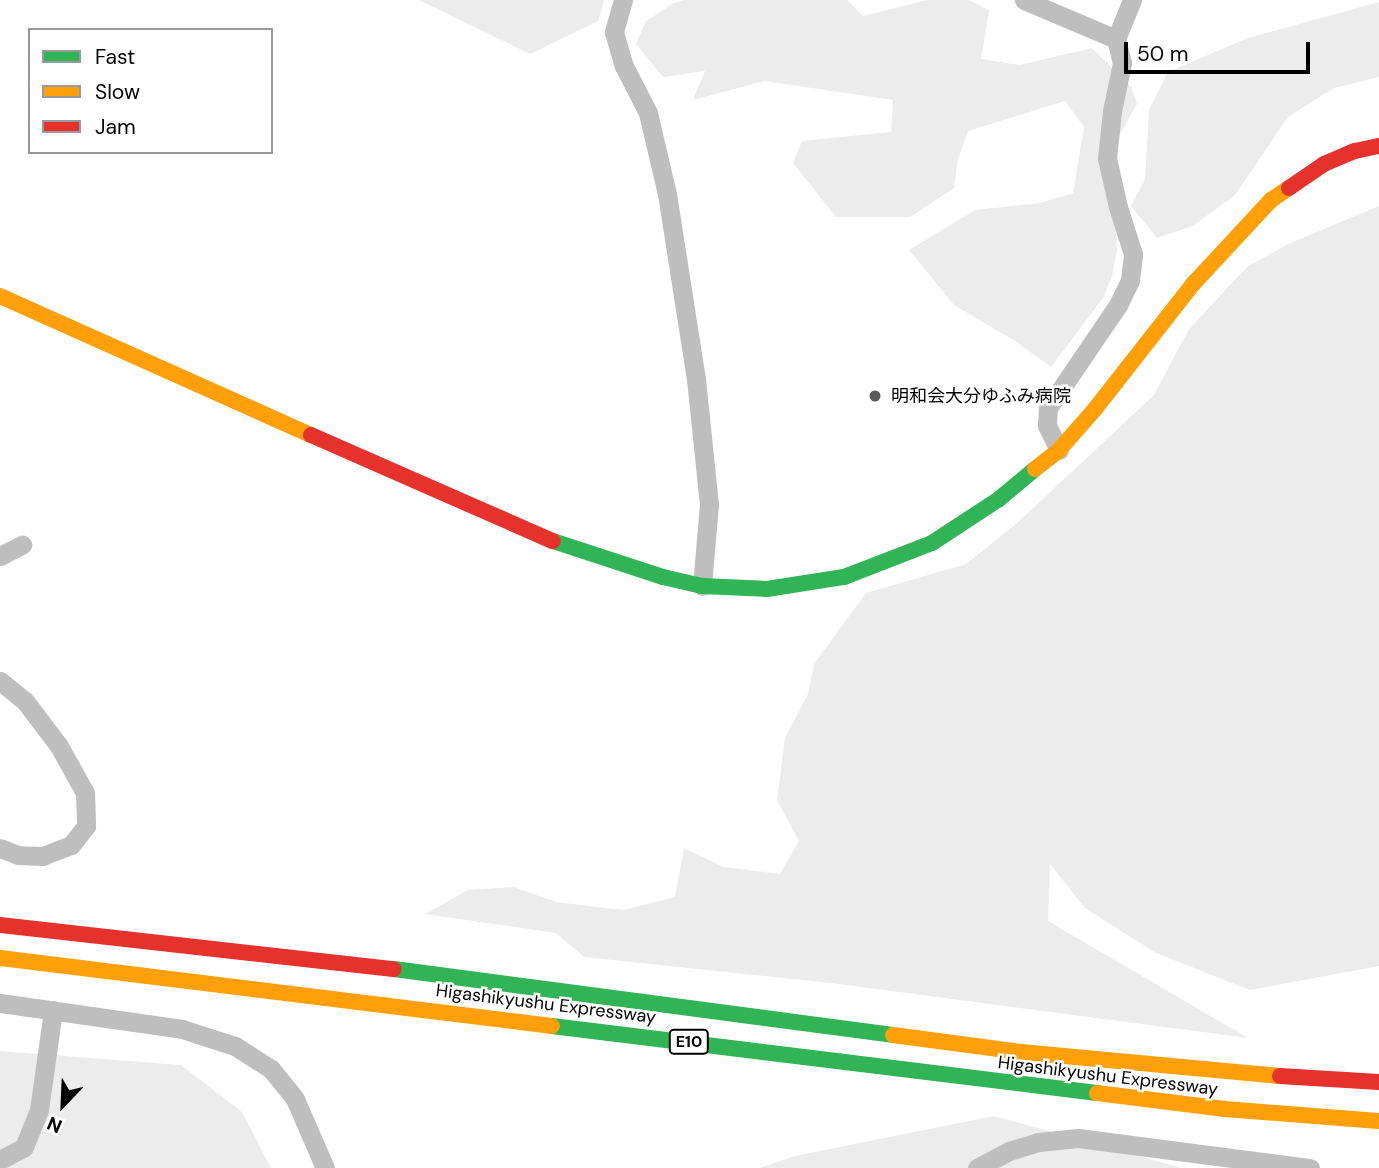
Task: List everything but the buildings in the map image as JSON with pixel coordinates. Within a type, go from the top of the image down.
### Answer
[{"type":"main road","points":[[0,296],[531,534],[618,565],[702,586],[767,589],[799,586],[844,577],[898,558],[968,521],[1059,450],[1095,409],[1193,284],[1271,200],[1324,164],[1355,151],[1379,146]]},
{"type":"main road","name":"Higashikyushu Expressway","points":[[0,925],[423,972],[1021,1052],[1292,1077],[1379,1082]]},
{"type":"main road","name":"Higashikyushu Expressway","points":[[0,958],[1225,1109],[1379,1121]]},
{"type":"street","points":[[624,0],[614,32],[624,66],[648,113],[667,194],[696,379],[709,504],[702,586]]},
{"type":"street","points":[[1024,0],[1116,39]]},
{"type":"street","points":[[1059,450],[1047,425],[1048,408],[1118,305],[1130,280],[1133,254],[1118,207],[1107,158],[1112,111],[1122,63],[1116,39],[1132,0]]},
{"type":"street","points":[[0,556],[22,545]]},
{"type":"street","points":[[0,681],[25,701],[59,746],[85,793],[86,826],[71,845],[43,856],[18,855],[0,848]]},
{"type":"street","points":[[0,1003],[181,1029],[235,1046],[271,1069],[295,1098],[325,1168]]},
{"type":"street","points":[[0,1160],[24,1147],[39,1111],[53,1010]]},
{"type":"street","points":[[977,1168],[1009,1151],[1038,1142],[1078,1138],[1311,1168]]},
{"type":"shaded area","points":[[419,0],[604,0],[598,21],[530,54]]},
{"type":"shaded area","points":[[685,0],[847,0],[863,16],[927,0],[969,0],[989,10],[981,59],[1020,65],[1092,48],[1131,87],[1137,104],[1112,148],[1117,250],[1112,276],[1103,298],[1051,367],[1015,341],[954,305],[909,250],[975,210],[1040,203],[1073,193],[1084,127],[1065,101],[968,131],[958,159],[954,188],[910,217],[836,217],[793,163],[802,141],[891,132],[893,100],[764,81],[693,100],[705,71],[663,77],[636,44],[646,21],[674,3]]},
{"type":"shaded area","points":[[1379,2],[1379,77],[1334,88],[1288,117],[1235,195],[1193,226],[1157,238],[1131,206],[1145,179],[1149,110],[1168,72],[1248,38]]},
{"type":"shaded area","points":[[1379,206],[1379,966],[1250,990],[1156,953],[1085,908],[1050,864],[1048,921],[1248,1038],[831,983],[584,957],[556,933],[425,914],[468,890],[514,887],[556,902],[623,910],[675,897],[684,848],[723,867],[780,874],[799,841],[777,800],[785,738],[808,694],[814,664],[866,593],[966,564],[1016,524],[1154,395],[1189,329],[1247,267],[1288,244]]},
{"type":"shaded area","points":[[0,1051],[181,1065],[242,1112],[271,1168],[0,1168]]},
{"type":"shaded area","points":[[994,1116],[1182,1168],[760,1168],[795,1156]]},
{"type":"traffic: fast","points":[[553,541],[663,577],[702,586],[767,589],[844,577],[932,543],[999,499],[1035,469]]},
{"type":"traffic: fast","points":[[394,969],[893,1035]]},
{"type":"traffic: fast","points":[[552,1026],[1097,1093]]},
{"type":"traffic: slow","points":[[1035,469],[1059,450],[1095,409],[1193,284],[1271,200],[1289,188]]},
{"type":"traffic: slow","points":[[0,296],[311,435]]},
{"type":"traffic: slow","points":[[0,958],[552,1026]]},
{"type":"traffic: slow","points":[[893,1035],[1021,1052],[1280,1076]]},
{"type":"traffic: slow","points":[[1097,1093],[1225,1109],[1379,1121]]},
{"type":"traffic: jam","points":[[1289,188],[1324,164],[1355,151],[1379,146]]},
{"type":"traffic: jam","points":[[311,435],[553,541]]},
{"type":"traffic: jam","points":[[0,925],[394,969]]},
{"type":"traffic: jam","points":[[1280,1076],[1379,1082]]},
{"type":"place","name":"明和会大分ゆふみ病院","points":[[875,396]]}]
